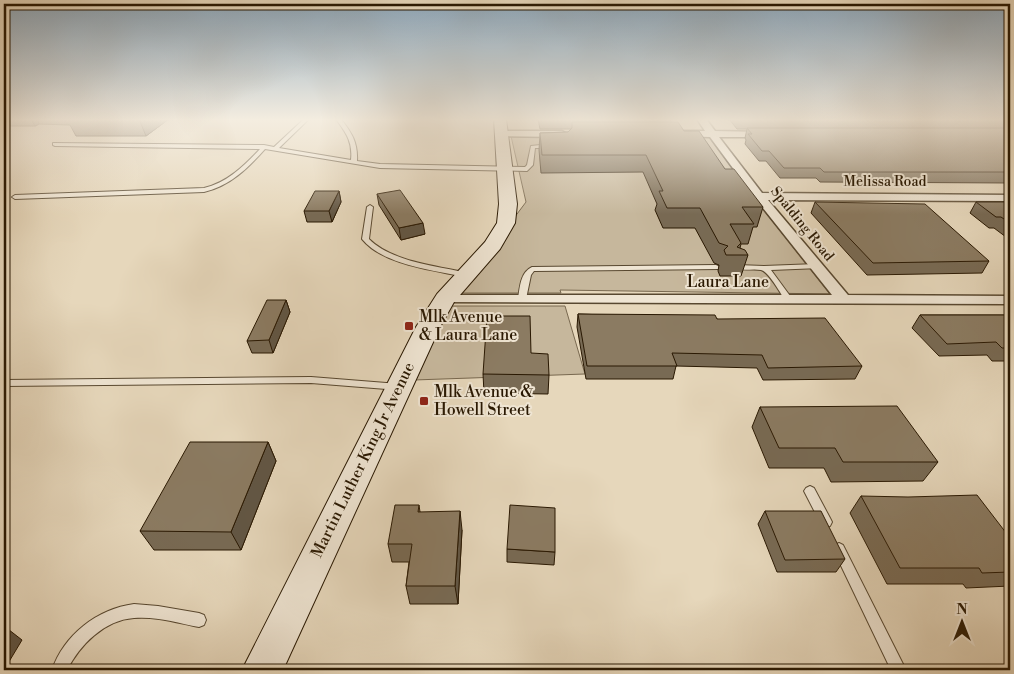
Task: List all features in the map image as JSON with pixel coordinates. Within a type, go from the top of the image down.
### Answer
[{"type":"street","name":"Martin Luther King Jr Avenue","points":[[262,670],[428,327],[445,299],[494,245],[506,224],[508,204],[518,167],[511,150]]},
{"type":"street","name":"Spalding Road","points":[[725,150],[844,300]]},
{"type":"street","name":"Melissa Road","points":[[760,196],[1010,198]]},
{"type":"street","name":"Laura Lane","points":[[445,299],[1010,300]]},
{"type":"lane","points":[[15,197],[94,196],[208,188],[217,186],[232,176],[261,150]]},
{"type":"lane","points":[[285,150],[380,166],[518,167],[530,150]]},
{"type":"lane","points":[[354,162],[355,150]]},
{"type":"lane","points":[[370,207],[365,239],[369,245],[385,254],[465,276]]},
{"type":"lane","points":[[737,267],[817,266]]},
{"type":"lane","points":[[522,299],[527,274],[532,269],[716,267]]},
{"type":"lane","points":[[764,268],[770,273],[789,300]]},
{"type":"lane","points":[[4,383],[311,380],[399,387]]},
{"type":"lane","points":[[810,491],[899,670]]},
{"type":"lane","points":[[58,670],[86,631],[113,616],[134,611],[199,620]]},
{"type":"shaded area","points":[[514,150],[719,150],[830,294],[560,290],[561,293],[460,293],[501,247],[513,225],[514,218],[526,202]]},
{"type":"shaded area","points":[[451,306],[565,306],[585,374],[414,380],[437,329]]},
{"type":"building","points":[[542,150],[712,150],[725,169],[734,169],[763,207],[742,207],[754,224],[730,224],[741,243],[737,247],[745,250],[748,255],[726,255],[724,250],[728,246],[719,243],[700,208],[667,208],[659,191],[663,191],[646,155],[542,155]]},
{"type":"building","points":[[1010,150],[1010,172],[824,172],[820,168],[784,168],[769,151],[762,151]]},
{"type":"building","points":[[400,190],[423,223],[399,228],[377,194]]},
{"type":"building","points":[[315,191],[339,191],[329,211],[304,211]]},
{"type":"building","points":[[815,202],[925,204],[989,261],[873,263]]},
{"type":"building","points":[[976,202],[1010,202],[1010,223],[1001,217],[996,217]]},
{"type":"building","points":[[267,300],[286,300],[269,340],[247,341]]},
{"type":"building","points":[[578,314],[715,315],[717,319],[825,318],[862,366],[768,368],[762,355],[672,353],[677,366],[587,366]]},
{"type":"building","points":[[920,315],[1010,315],[1010,348],[1002,348],[996,342],[947,344]]},
{"type":"building","points":[[487,316],[530,316],[531,353],[548,354],[549,375],[483,374]]},
{"type":"building","points":[[897,406],[938,462],[843,462],[835,448],[779,448],[760,407]]},
{"type":"building","points":[[190,442],[268,442],[231,532],[140,531]]},
{"type":"building","points":[[977,495],[1010,538],[1010,572],[982,573],[979,568],[900,568],[861,496],[908,497]]},
{"type":"building","points":[[395,505],[419,505],[418,512],[460,511],[455,586],[406,586],[412,544],[388,544]]},
{"type":"building","points":[[510,505],[555,508],[555,552],[507,549]]},
{"type":"building","points":[[765,511],[821,511],[845,559],[785,560]]},
{"type":"place","name":"Mlk Avenue & Laura Lane","points":[[409,326]]},
{"type":"place","name":"Mlk Avenue & Howell Street","points":[[424,401]]}]
